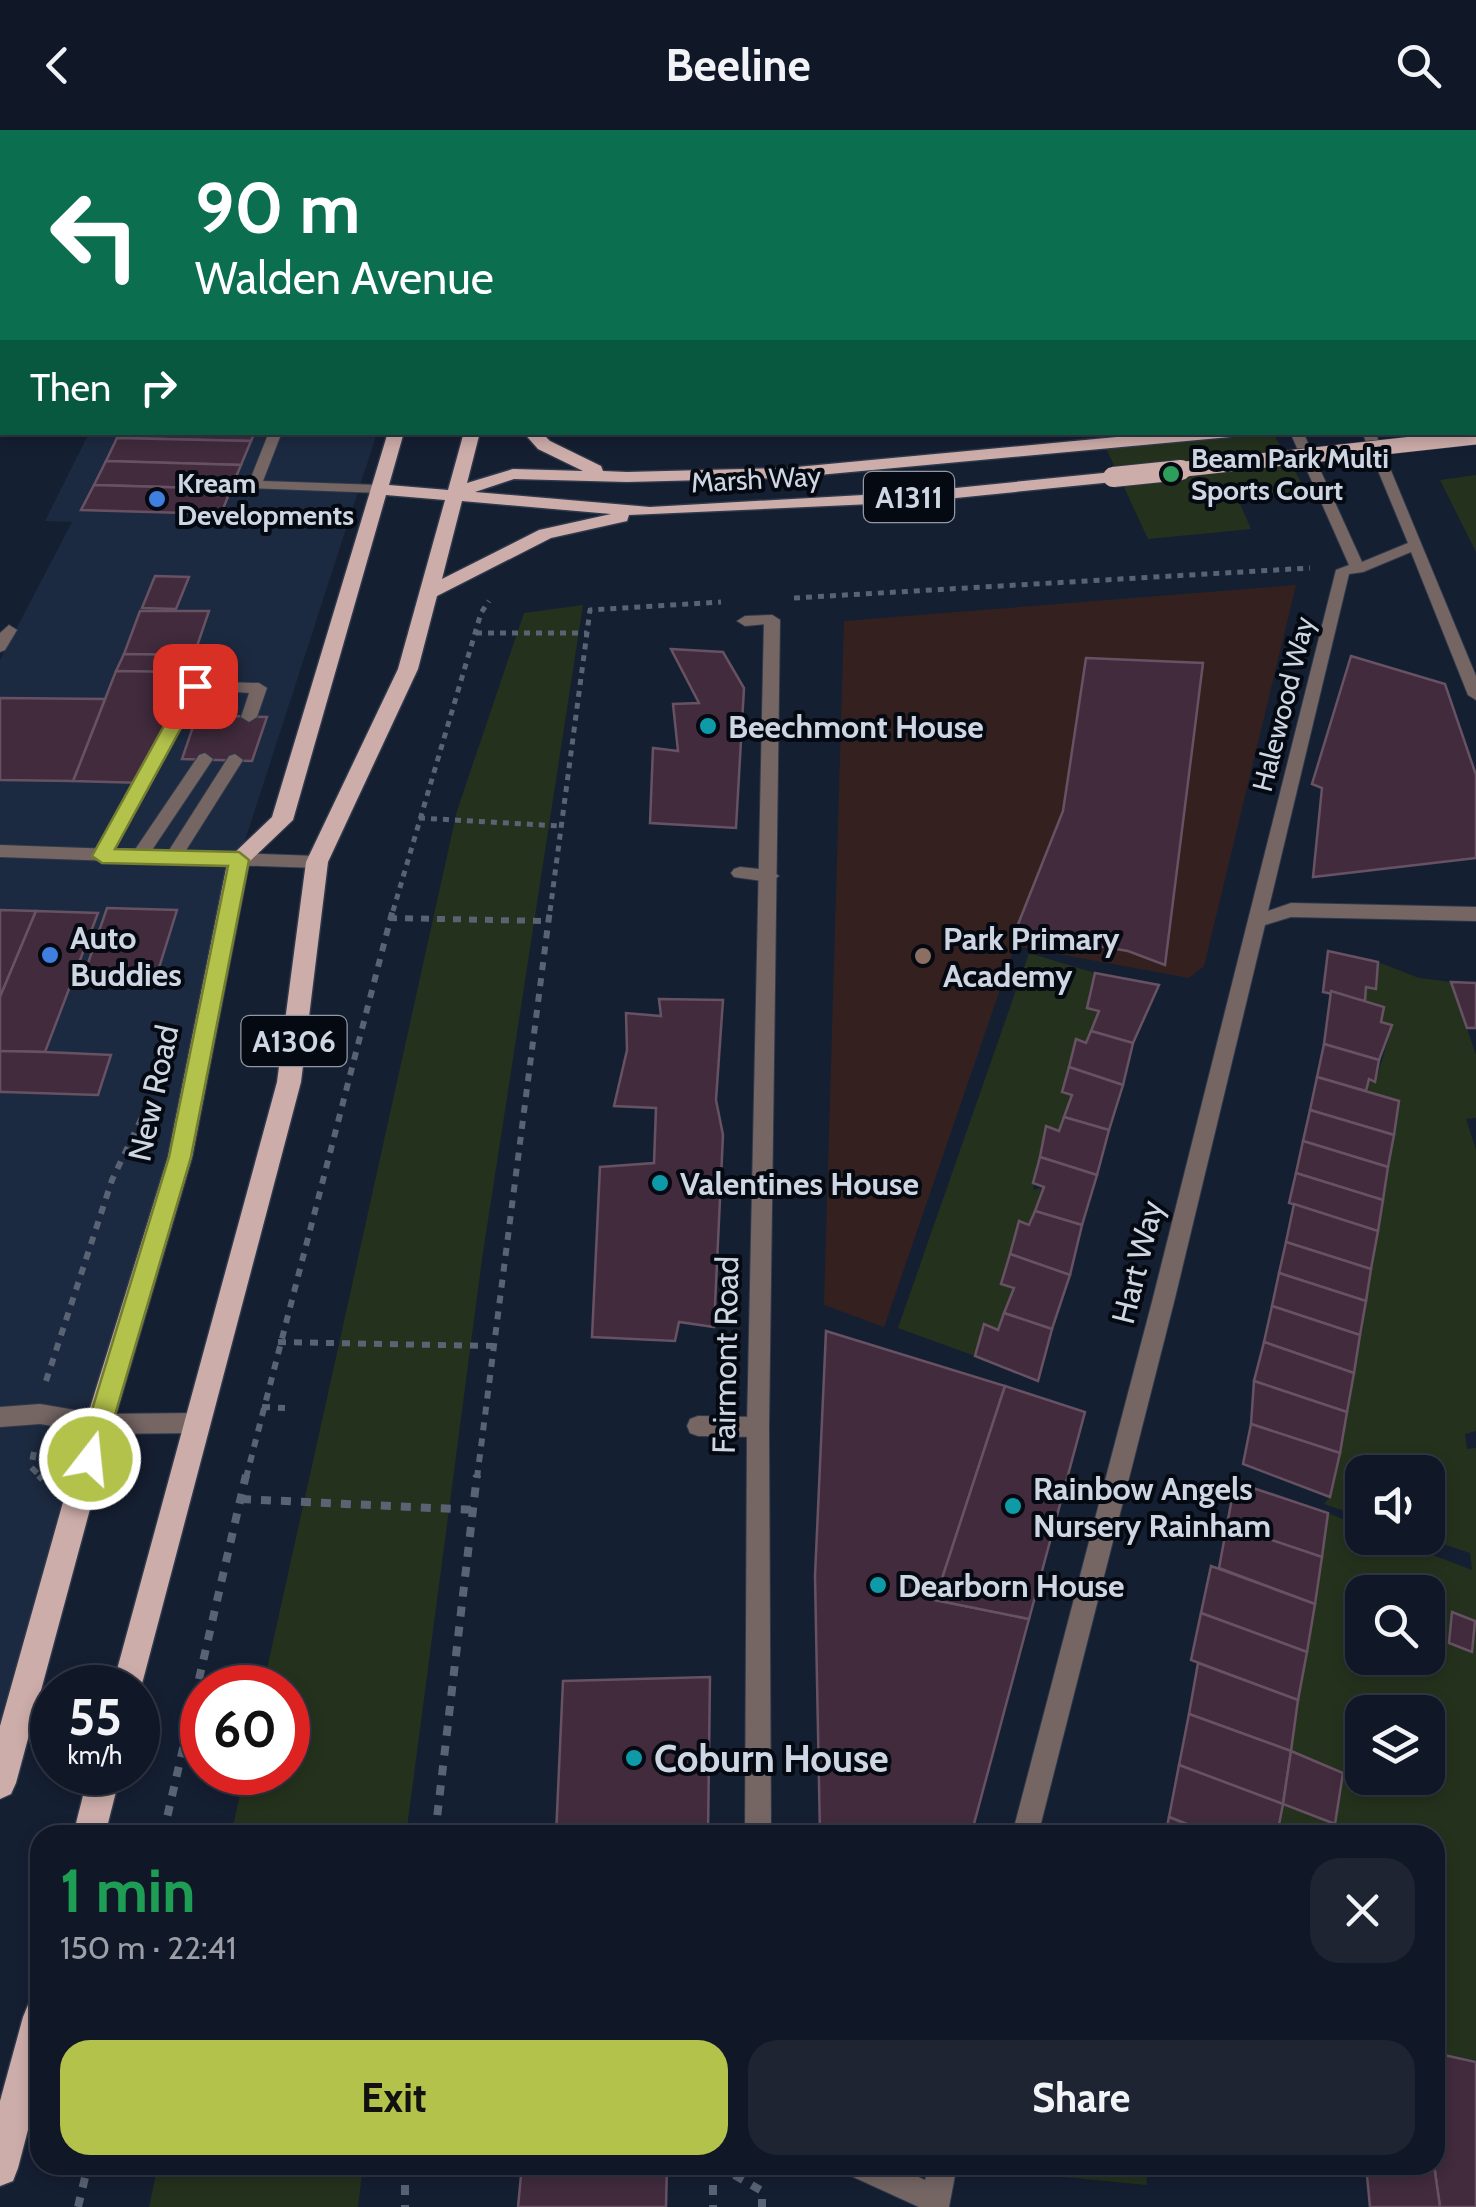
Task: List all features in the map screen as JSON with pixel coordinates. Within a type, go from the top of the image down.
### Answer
[{"type":"main road","points":[[239,860],[282,820],[395,435]]},
{"type":"main road","name":"A1306","points":[[134,1665],[289,1082],[317,862],[408,669],[471,435]]},
{"type":"main road","points":[[535,435],[558,452],[612,476]]},
{"type":"main road","name":"Marsh Way","points":[[457,492],[514,474],[786,472],[1204,435]]},
{"type":"main road","name":"Marsh Way","points":[[380,489],[457,492],[650,512],[916,497],[1476,437]]},
{"type":"main road","name":"A1311","points":[[428,593],[544,534],[584,522],[650,512]]},
{"type":"main road","name":"New Road","points":[[0,1783],[99,1424],[180,1157],[239,860]]},
{"type":"main road","points":[[92,1825],[100,1795]]},
{"type":"main road","points":[[0,2168],[30,2055]]},
{"type":"street","points":[[275,435],[256,486],[380,489]]},
{"type":"street","points":[[1297,435],[1357,566],[1410,538]]},
{"type":"street","points":[[1369,435],[1476,695]]},
{"type":"street","name":"Halewood Way","points":[[1254,922],[1343,570],[1357,566]]},
{"type":"street","name":"Fairmont Road","points":[[745,621],[772,620],[758,1427],[758,1825]]},
{"type":"street","points":[[0,647],[9,630]]},
{"type":"street","points":[[102,856],[195,686],[259,688],[250,717]]},
{"type":"street","points":[[220,716],[230,687]]},
{"type":"street","points":[[138,858],[205,759]]},
{"type":"street","points":[[172,859],[236,760]]},
{"type":"street","points":[[0,851],[317,862]]},
{"type":"street","points":[[740,873],[770,876]]},
{"type":"street","points":[[1254,922],[1291,910],[1476,914]]},
{"type":"street","name":"Hart Way","points":[[1029,1825],[1161,1311],[1254,922]]},
{"type":"street","points":[[0,1417],[40,1414],[99,1424],[196,1423]]},
{"type":"street","points":[[698,1426],[758,1427]]},
{"type":"street","points":[[879,2175],[934,2203],[941,2175]]},
{"type":"path","points":[[780,598],[1357,566]]},
{"type":"path","points":[[436,1825],[547,921],[590,610],[733,601]]},
{"type":"path","points":[[476,632],[587,633]]},
{"type":"path","points":[[165,1825],[278,1342],[389,918],[472,648]]},
{"type":"path","points":[[419,818],[560,826]]},
{"type":"path","points":[[389,918],[547,921]]},
{"type":"path","points":[[278,1342],[494,1346]]},
{"type":"path","points":[[262,1407],[284,1408]]},
{"type":"path","points":[[241,1499],[476,1510]]},
{"type":"path","points":[[78,2207],[86,2175]]},
{"type":"path","points":[[405,2207],[406,2175]]},
{"type":"path","points":[[713,2207],[715,2175]]},
{"type":"path","points":[[733,2175],[762,2191],[762,2207]]},
{"type":"shaded area","points":[[88,435],[376,435],[239,859],[180,1157],[34,1665],[30,1665],[30,1678],[0,1782],[0,660],[72,522],[45,521]]},
{"type":"shaded area","name":"Park Primary Academy","points":[[1296,585],[1204,966],[1189,978],[1015,946],[884,1327],[824,1305],[844,621]]},
{"type":"green space","name":"Beam Park Multi Sports Court","points":[[1100,435],[1274,435],[1308,494],[1237,497],[1251,529],[1148,539]]},
{"type":"green space","points":[[1476,475],[1476,552],[1440,480]]},
{"type":"green space","points":[[583,605],[482,1259],[407,1825],[233,1825],[240,1795],[310,1795],[310,1665],[268,1665],[457,811],[524,613]]},
{"type":"green space","points":[[1029,953],[1095,973],[1087,1007],[1099,1011],[1086,1043],[1076,1040],[1062,1092],[1072,1095],[1059,1131],[1046,1127],[1033,1190],[1044,1187],[1029,1225],[1018,1222],[1002,1283],[1014,1288],[998,1330],[984,1324],[975,1356],[898,1328]]},
{"type":"green space","points":[[1378,962],[1419,978],[1451,982],[1476,1055],[1476,1118],[1466,1119],[1476,1150],[1476,1431],[1465,1434],[1467,1449],[1476,1448],[1476,2060],[1445,2055],[1445,1825],[1279,1825],[1328,1513],[1345,1520],[1345,1555],[1433,1555],[1472,1570],[1470,1553],[1445,1545],[1445,1455],[1345,1455],[1345,1511],[1324,1504],[1330,1497],[1399,1101],[1366,1091],[1369,1079],[1376,1081],[1392,1026],[1381,1022],[1384,1007],[1365,1001],[1366,987],[1376,988]]},
{"type":"green space","points":[[156,2175],[362,2175],[358,2207],[149,2207]]},
{"type":"green space","points":[[1043,2175],[1146,2175],[1147,2185]]},
{"type":"building","points":[[118,435],[254,435],[251,441],[117,438]]},
{"type":"building","points":[[117,438],[251,441],[241,465],[106,461]]},
{"type":"building","points":[[106,461],[241,465],[231,489],[94,485]]},
{"type":"building","name":"Kream Developments","points":[[94,485],[231,489],[221,514],[81,510]]},
{"type":"building","points":[[155,576],[189,577],[176,609],[142,608]]},
{"type":"building","points":[[140,611],[209,611],[194,655],[124,654]]},
{"type":"building","name":"Beechmont House","points":[[671,649],[723,652],[744,688],[736,828],[650,823],[653,748],[678,751],[673,704],[699,703]]},
{"type":"building","points":[[124,654],[227,655],[219,677],[116,671]]},
{"type":"building","points":[[1351,656],[1445,684],[1476,775],[1476,858],[1313,877],[1322,788],[1312,784]]},
{"type":"building","name":"Park Primary Academy","points":[[1086,658],[1203,663],[1165,965],[1128,951],[1015,932],[1063,811]]},
{"type":"building","points":[[116,671],[185,672],[145,783],[73,781]]},
{"type":"building","points":[[0,698],[105,699],[73,781],[0,780]]},
{"type":"building","points":[[197,715],[267,717],[252,761],[182,759]]},
{"type":"building","points":[[107,908],[177,910],[158,971],[86,969]]},
{"type":"building","points":[[0,910],[36,911],[0,997]]},
{"type":"building","name":"Auto Buddies","points":[[36,911],[98,913],[45,1052],[0,1051],[0,997]]},
{"type":"building","points":[[1328,951],[1378,962],[1376,989],[1366,987],[1365,1001],[1323,992]]},
{"type":"building","points":[[1095,973],[1159,985],[1133,1043],[1091,1031],[1099,1011],[1087,1008]]},
{"type":"building","points":[[1451,982],[1476,983],[1476,1028],[1467,1028]]},
{"type":"building","points":[[1331,991],[1384,1007],[1381,1022],[1392,1025],[1379,1060],[1324,1044]]},
{"type":"building","name":"Valentines House","points":[[659,999],[723,1000],[716,1100],[723,1135],[714,1327],[679,1322],[675,1341],[592,1337],[600,1167],[654,1163],[656,1108],[614,1106],[627,1050],[626,1013],[661,1016]]},
{"type":"building","points":[[1091,1031],[1133,1043],[1123,1085],[1069,1067],[1076,1039],[1086,1043]]},
{"type":"building","points":[[1324,1044],[1379,1060],[1375,1082],[1369,1079],[1366,1091],[1317,1077]]},
{"type":"building","points":[[0,1051],[111,1055],[98,1095],[0,1092]]},
{"type":"building","points":[[1069,1067],[1123,1085],[1109,1130],[1064,1117],[1072,1095],[1062,1092]]},
{"type":"building","points":[[1317,1077],[1399,1101],[1394,1135],[1310,1110]]},
{"type":"building","points":[[1310,1110],[1394,1135],[1388,1167],[1303,1141]]},
{"type":"building","points":[[1064,1117],[1109,1130],[1097,1175],[1040,1157],[1046,1126],[1059,1131]]},
{"type":"building","points":[[1303,1141],[1388,1167],[1383,1200],[1296,1173]]},
{"type":"building","points":[[1040,1157],[1097,1175],[1082,1225],[1035,1211],[1044,1187],[1033,1183]]},
{"type":"building","points":[[1296,1173],[1383,1200],[1378,1231],[1289,1203]]},
{"type":"building","points":[[1294,1204],[1378,1231],[1371,1269],[1286,1242]]},
{"type":"building","points":[[1035,1211],[1082,1225],[1070,1275],[1010,1254],[1019,1221],[1029,1225]]},
{"type":"building","points":[[1286,1242],[1371,1269],[1366,1301],[1279,1273]]},
{"type":"building","points":[[1010,1254],[1070,1275],[1052,1329],[1004,1313],[1014,1288],[1001,1284]]},
{"type":"building","points":[[1279,1273],[1366,1301],[1360,1335],[1272,1306]]},
{"type":"building","points":[[1272,1306],[1360,1335],[1354,1373],[1264,1342]]},
{"type":"building","points":[[1004,1313],[1052,1329],[1038,1381],[975,1356],[984,1324],[998,1330]]},
{"type":"building","name":"Dearborn House","points":[[826,1331],[1005,1386],[935,1600],[1029,1619],[974,1825],[820,1825],[815,1576]]},
{"type":"building","points":[[1264,1342],[1354,1373],[1347,1412],[1254,1381]]},
{"type":"building","points":[[1254,1381],[1347,1412],[1340,1453],[1251,1424]]},
{"type":"building","name":"Rainbow Angels Nursery Rainham","points":[[1005,1386],[1085,1412],[1029,1619],[935,1600]]},
{"type":"building","points":[[1251,1424],[1340,1453],[1330,1497],[1243,1464]]},
{"type":"building","points":[[1235,1482],[1328,1513],[1322,1557],[1227,1525]]},
{"type":"building","points":[[1227,1525],[1322,1557],[1315,1604],[1219,1568]]},
{"type":"building","points":[[1211,1566],[1315,1604],[1307,1652],[1201,1613]]},
{"type":"building","points":[[1452,1612],[1475,1621],[1472,1652],[1449,1643]]},
{"type":"building","points":[[1201,1613],[1307,1652],[1298,1700],[1191,1660]]},
{"type":"building","points":[[1198,1663],[1298,1700],[1291,1751],[1189,1714]]},
{"type":"building","name":"Coburn House","points":[[710,1677],[708,1825],[556,1825],[563,1681]]},
{"type":"building","points":[[1189,1714],[1291,1751],[1283,1804],[1179,1765]]},
{"type":"building","points":[[1291,1751],[1343,1773],[1335,1824],[1283,1804]]},
{"type":"building","points":[[1179,1765],[1283,1804],[1279,1825],[1189,1825],[1169,1817]]},
{"type":"building","points":[[1169,1817],[1189,1825],[1167,1825]]},
{"type":"building","points":[[1445,2055],[1476,2062],[1476,2207],[1440,2207],[1435,2175],[1445,2175]]},
{"type":"building","points":[[521,2175],[667,2175],[666,2207],[518,2207]]},
{"type":"building","points":[[1367,2175],[1435,2175],[1440,2207],[1370,2207]]},
{"type":"place","name":"Beam Park Multi Sports Court","points":[[1171,474]]},
{"type":"place","name":"Kream Developments","points":[[157,499]]},
{"type":"place","name":"Beechmont House","points":[[708,726]]},
{"type":"place","name":"Auto Buddies","points":[[50,955]]},
{"type":"place","name":"Park Primary Academy","points":[[923,956]]},
{"type":"place","name":"Valentines House","points":[[660,1183]]},
{"type":"place","name":"Rainbow Angels Nursery Rainham","points":[[1013,1506]]},
{"type":"place","name":"Dearborn House","points":[[878,1585]]},
{"type":"place","name":"Coburn House","points":[[634,1758]]},
{"type":"route","points":[[90,1459],[180,1157],[239,860],[102,856],[195,686]]}]
